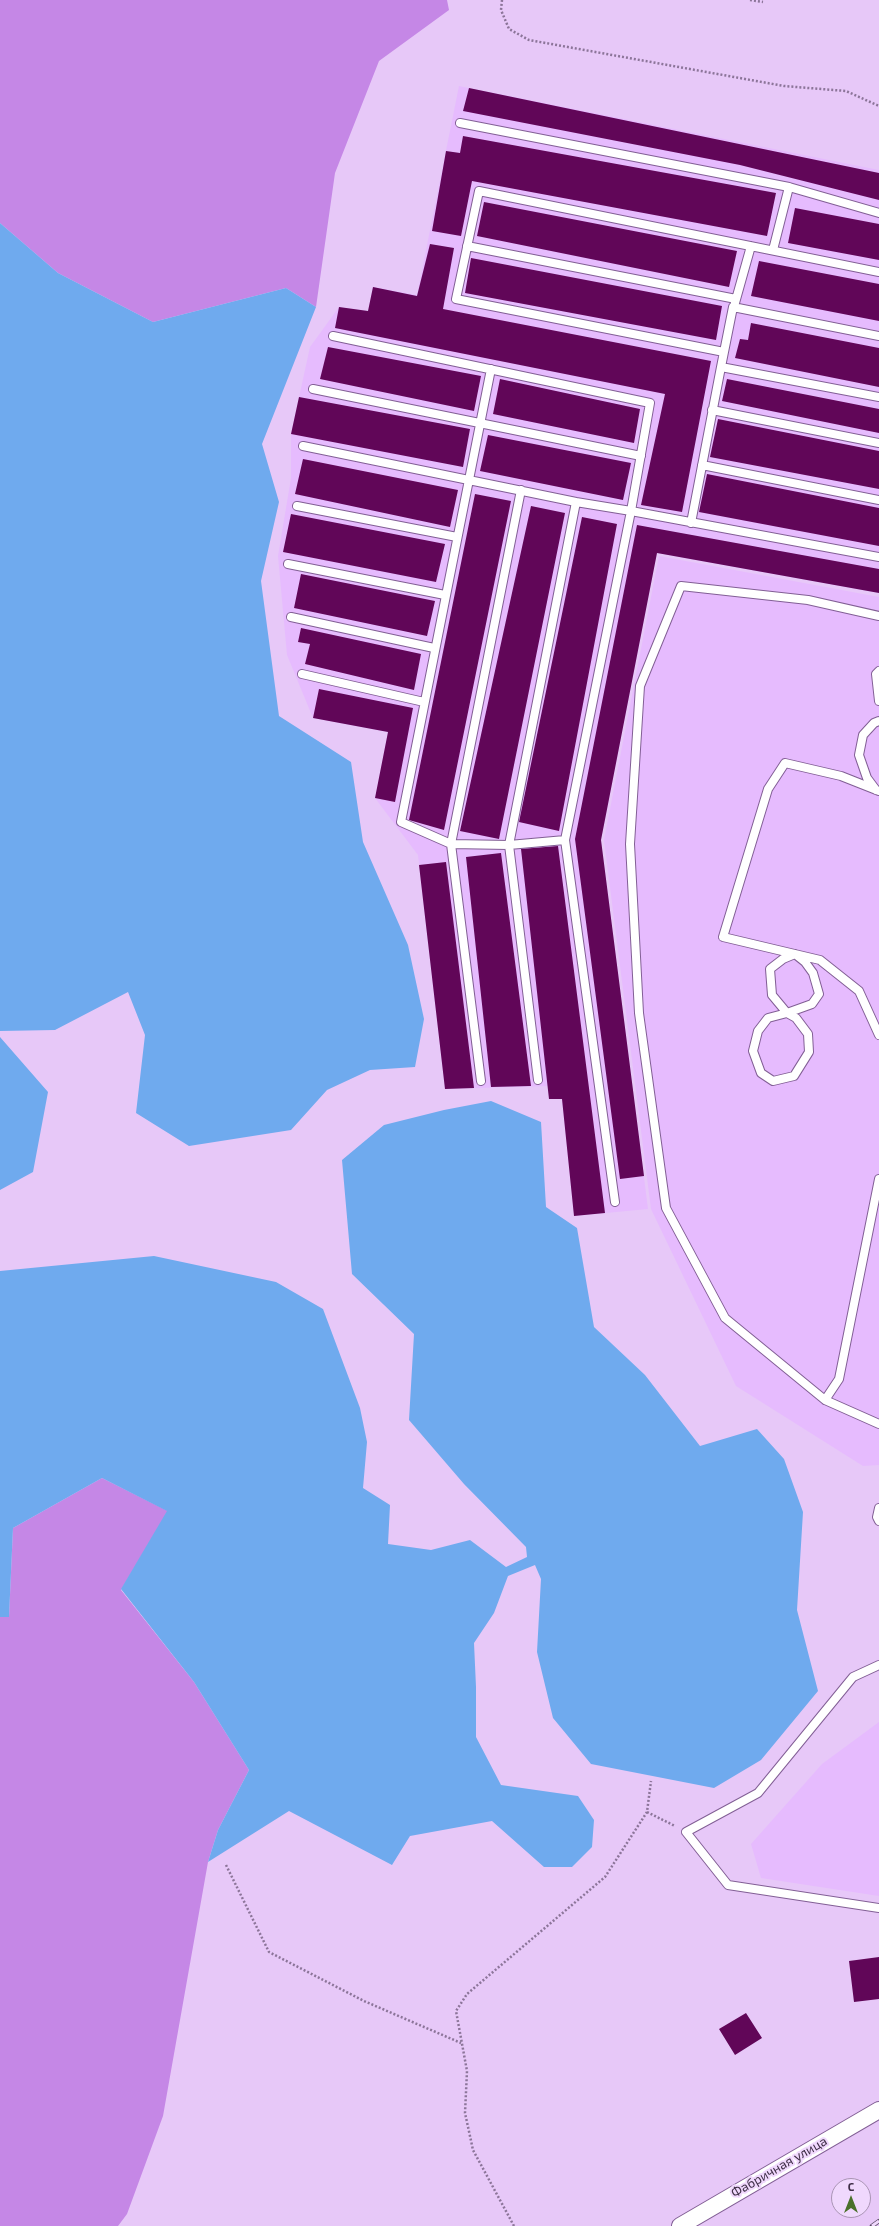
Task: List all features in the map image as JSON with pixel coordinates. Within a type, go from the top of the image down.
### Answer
[{"type":"street","name":"Фабричная улица","points":[[680,2226],[879,2110]]},
{"type":"lane","points":[[460,123],[789,187],[879,213]]},
{"type":"lane","points":[[773,250],[789,187]]},
{"type":"lane","points":[[724,352],[456,299],[479,191],[879,272]]},
{"type":"lane","points":[[467,246],[734,303],[879,336]]},
{"type":"lane","points":[[691,522],[720,367],[734,303],[751,246]]},
{"type":"lane","points":[[333,336],[650,403],[641,456],[565,840],[615,1202]]},
{"type":"lane","points":[[720,367],[879,397]]},
{"type":"lane","points":[[491,369],[434,648],[401,822],[451,844],[509,845],[565,840]]},
{"type":"lane","points":[[313,389],[641,456]]},
{"type":"lane","points":[[712,410],[879,443]]},
{"type":"lane","points":[[303,446],[576,502],[879,557]]},
{"type":"lane","points":[[702,465],[879,500]]},
{"type":"lane","points":[[481,1082],[451,844],[521,490]]},
{"type":"lane","points":[[538,1080],[509,845],[576,502]]},
{"type":"lane","points":[[297,506],[457,537]]},
{"type":"lane","points":[[288,564],[445,595]]},
{"type":"lane","points":[[879,616],[808,600],[681,586],[640,686],[630,844],[639,1013],[666,1208],[725,1318],[825,1400],[879,1424]]},
{"type":"lane","points":[[291,617],[434,648]]},
{"type":"lane","points":[[879,671],[876,674],[879,701]]},
{"type":"lane","points":[[302,674],[424,702]]},
{"type":"lane","points":[[878,790],[867,778],[859,755],[863,736],[874,723],[879,721]]},
{"type":"lane","points":[[878,790],[841,776],[785,763],[768,789],[723,937],[820,960],[859,991],[879,1035]]},
{"type":"lane","points":[[795,954],[783,959],[770,969],[772,995],[787,1013],[796,1018],[808,1034],[809,1052],[794,1076],[774,1082],[761,1073],[753,1051],[758,1031],[768,1018],[787,1013],[812,1004],[819,994],[813,973],[805,962],[795,954]]},
{"type":"lane","points":[[825,1400],[839,1379],[879,1179]]},
{"type":"lane","points":[[879,1508],[877,1517],[879,1521]]},
{"type":"lane","points":[[879,1665],[853,1677],[758,1794],[686,1832],[728,1885],[879,1908]]},
{"type":"path","points":[[502,0],[501,10],[509,29],[529,40],[784,86],[846,91],[879,106]]},
{"type":"path","points":[[750,0],[763,2]]},
{"type":"path","points":[[514,2226],[472,2150],[465,2113],[467,2071],[456,2011],[467,1994],[605,1877],[647,1812],[650,1781]]},
{"type":"path","points":[[647,1812],[686,1832]]},
{"type":"path","points":[[226,1865],[269,1952],[364,2001],[461,2043]]},
{"type":"shaded area","points":[[0,0],[447,0],[449,10],[379,61],[335,173],[316,307],[286,288],[153,322],[58,273],[0,223]]},
{"type":"shaded area","points":[[459,86],[879,170],[879,593],[657,553],[601,840],[648,1209],[574,1216],[562,1099],[549,1099],[548,1086],[445,1089],[418,855],[375,798],[388,732],[313,718],[287,655],[278,556],[291,478],[291,434],[310,347],[339,307],[368,311],[373,287],[417,295]]},
{"type":"shaded area","points":[[659,556],[879,597],[879,1465],[863,1466],[736,1386],[651,1209],[604,840]]},
{"type":"shaded area","points":[[102,1478],[168,1511],[121,1590],[194,1682],[249,1770],[218,1830],[208,1862],[163,2116],[127,2214],[118,2226],[0,2226],[0,1617],[9,1617],[13,1528]]},
{"type":"shaded area","points":[[879,1722],[879,1896],[761,1878],[751,1844],[822,1764]]},
{"type":"water","points":[[0,223],[58,273],[153,322],[286,288],[316,307],[262,444],[279,502],[261,581],[279,716],[351,762],[363,842],[408,945],[424,1019],[415,1067],[370,1070],[327,1090],[291,1130],[189,1146],[136,1113],[145,1035],[128,992],[55,1030],[0,1031]]},
{"type":"water","points":[[0,1037],[48,1092],[33,1172],[0,1190]]},
{"type":"water","points":[[491,1101],[541,1122],[546,1207],[577,1228],[594,1327],[645,1375],[700,1446],[757,1429],[784,1459],[803,1512],[797,1610],[818,1691],[761,1760],[714,1788],[591,1764],[553,1718],[537,1652],[541,1579],[535,1565],[508,1576],[494,1613],[474,1643],[476,1737],[501,1785],[578,1796],[594,1820],[592,1847],[572,1867],[544,1867],[492,1821],[410,1836],[392,1865],[289,1811],[208,1862],[218,1830],[249,1770],[194,1682],[121,1589],[167,1511],[102,1478],[13,1528],[9,1617],[0,1617],[0,1271],[154,1256],[276,1282],[323,1309],[360,1408],[367,1442],[363,1488],[390,1505],[388,1544],[431,1550],[470,1540],[506,1567],[527,1557],[526,1547],[464,1484],[409,1420],[414,1334],[352,1274],[342,1160],[384,1125],[444,1110]]},
{"type":"building","points":[[469,88],[879,173],[879,200],[740,165],[463,111]]},
{"type":"building","points":[[463,136],[776,193],[767,236],[472,181],[461,236],[432,231],[446,151],[460,153]]},
{"type":"building","points":[[484,202],[737,251],[729,287],[477,236]]},
{"type":"building","points":[[795,208],[879,224],[879,260],[788,243]]},
{"type":"building","points":[[430,244],[454,248],[443,309],[711,361],[682,512],[641,505],[665,394],[335,328],[339,307],[368,311],[373,287],[417,296]]},
{"type":"building","points":[[471,258],[722,306],[716,340],[465,293]]},
{"type":"building","points":[[759,261],[879,284],[879,321],[751,296]]},
{"type":"building","points":[[751,323],[879,348],[879,387],[735,358],[740,339],[748,340]]},
{"type":"building","points":[[328,347],[481,376],[474,411],[320,379]]},
{"type":"building","points":[[500,379],[640,409],[634,443],[493,414]]},
{"type":"building","points":[[727,379],[879,409],[879,433],[722,401]]},
{"type":"building","points":[[299,397],[470,429],[463,467],[291,434]]},
{"type":"building","points":[[718,419],[879,451],[879,489],[710,457]]},
{"type":"building","points":[[488,435],[631,463],[623,500],[480,471]]},
{"type":"building","points":[[303,459],[458,490],[450,527],[295,494]]},
{"type":"building","points":[[707,474],[879,508],[879,546],[699,512]]},
{"type":"building","points":[[475,494],[511,501],[444,830],[409,820]]},
{"type":"building","points":[[531,506],[565,513],[499,839],[460,831]]},
{"type":"building","points":[[291,514],[445,544],[436,582],[283,552]]},
{"type":"building","points":[[582,517],[617,524],[559,831],[519,822]]},
{"type":"building","points":[[637,525],[879,569],[879,593],[657,553],[601,840],[644,1176],[620,1179],[575,839]]},
{"type":"building","points":[[301,574],[435,601],[427,636],[294,608]]},
{"type":"building","points":[[301,628],[421,654],[414,690],[305,664],[310,644],[298,642]]},
{"type":"building","points":[[319,689],[413,708],[395,802],[375,798],[388,732],[313,718]]},
{"type":"building","points":[[558,846],[605,1213],[574,1216],[562,1099],[549,1099],[521,849]]},
{"type":"building","points":[[501,853],[531,1086],[491,1087],[466,857]]},
{"type":"building","points":[[446,862],[474,1088],[445,1089],[419,865]]},
{"type":"building","points":[[879,1957],[879,1999],[854,2002],[849,1961]]},
{"type":"building","points":[[746,2013],[762,2038],[735,2055],[719,2029]]},
{"type":"railway","points":[[872,2226],[879,2221]]}]
